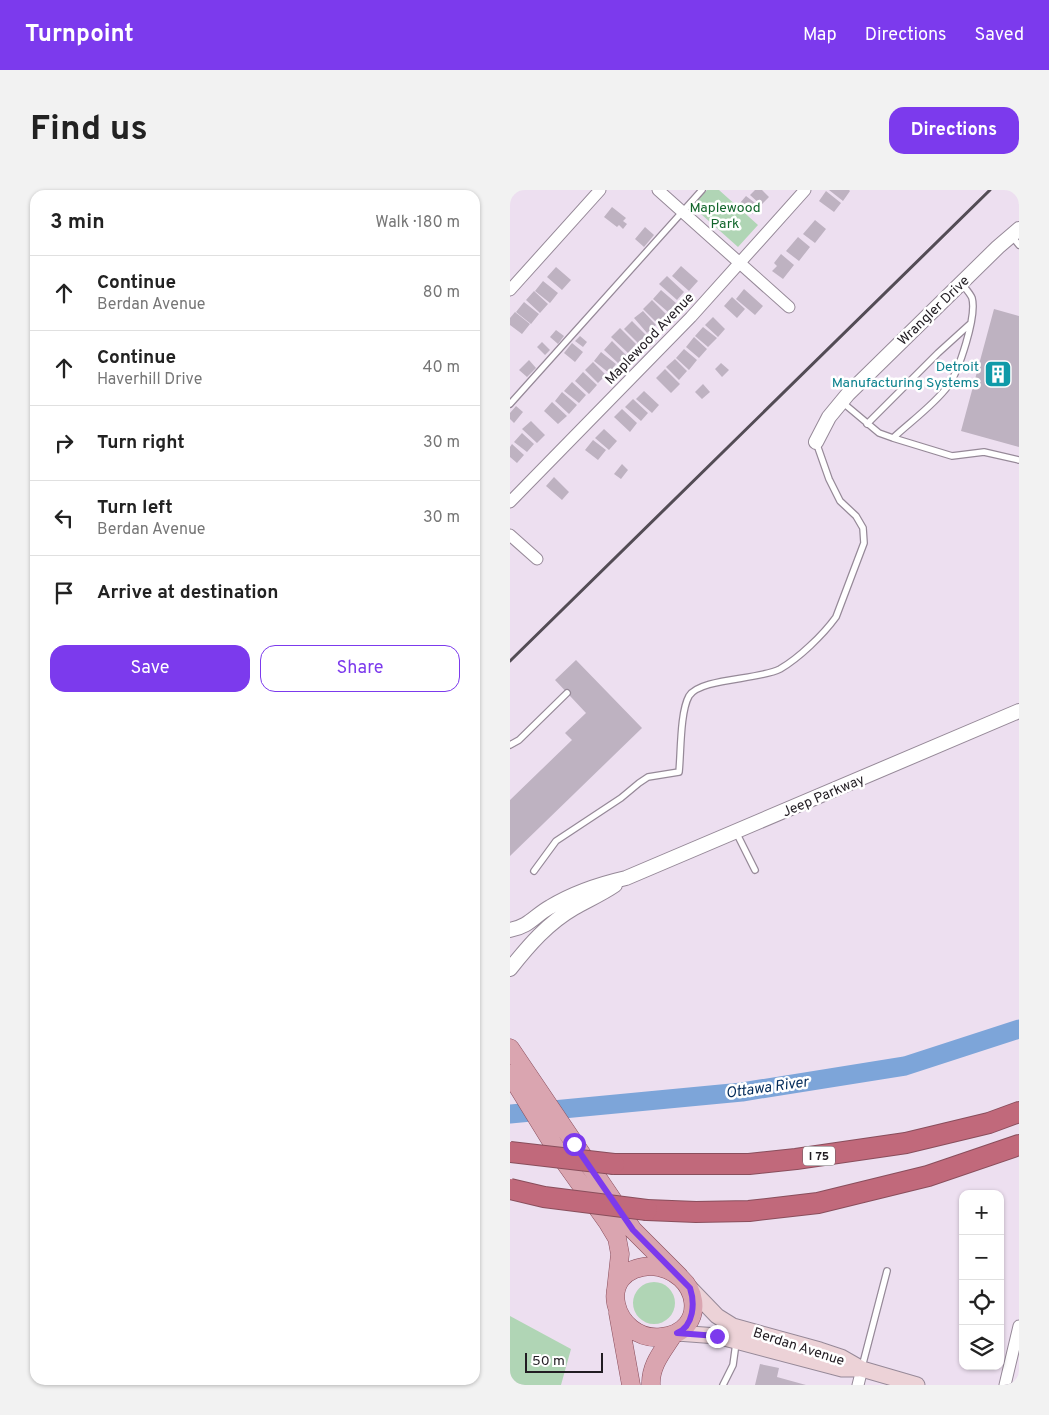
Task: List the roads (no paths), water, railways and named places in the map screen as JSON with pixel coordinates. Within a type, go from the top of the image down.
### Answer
[{"type":"highway","name":"I 75","points":[[510,1152],[614,1164],[749,1164],[906,1143],[989,1123],[1019,1112]]},
{"type":"highway","points":[[510,1189],[544,1197],[647,1210],[740,1211],[818,1203],[928,1176],[1019,1145]]},
{"type":"main road","points":[[510,1048],[529,1088],[542,1127],[560,1157],[617,1238],[620,1254],[615,1302],[631,1385]]},
{"type":"main road","points":[[510,1074],[529,1088],[562,1126],[621,1214],[646,1245],[685,1282],[693,1300],[692,1314],[686,1326],[675,1334],[654,1365],[650,1377],[651,1385]]},
{"type":"main road","points":[[616,1290],[626,1274],[637,1268],[658,1267],[672,1272],[685,1282]]},
{"type":"main road","name":"Berdan Avenue","points":[[685,1282],[717,1316],[733,1326],[820,1350],[862,1369],[917,1385]]},
{"type":"main road","points":[[617,1310],[638,1333],[652,1337],[675,1334]]},
{"type":"main road","name":"Berdan Avenue","points":[[675,1334],[717,1336],[842,1369],[862,1369]]},
{"type":"street","points":[[510,290],[600,190]]},
{"type":"street","points":[[658,190],[788,307]]},
{"type":"street","name":"Maplewood Avenue","points":[[510,502],[691,317],[805,190]]},
{"type":"street","name":"Wrangler Drive","points":[[816,442],[828,417],[841,401],[960,283],[1016,236]]},
{"type":"street","points":[[510,535],[537,560]]},
{"type":"street","name":"Jeep Parkway","points":[[510,930],[528,924],[548,908],[572,896],[600,884],[626,878],[1019,711]]},
{"type":"street","name":"Jeep Parkway","points":[[510,969],[536,938],[553,922],[626,878]]},
{"type":"street","points":[[1005,1385],[1016,1354],[1019,1326]]},
{"type":"street","points":[[858,1385],[862,1369]]},
{"type":"lane","points":[[510,404],[702,190]]},
{"type":"lane","points":[[892,438],[938,397],[949,385],[959,366],[974,308],[972,296],[960,283]]},
{"type":"lane","points":[[868,424],[932,359],[970,324]]},
{"type":"lane","points":[[841,401],[879,433],[892,438],[952,456],[984,452],[1019,460]]},
{"type":"lane","points":[[534,871],[556,841],[621,798],[639,783],[648,778],[680,772],[685,708],[690,695],[697,689],[708,684],[762,676],[780,669],[829,628],[836,618],[864,544],[863,528],[856,516],[840,500],[829,479],[816,442]]},
{"type":"lane","points":[[510,745],[519,740],[567,693]]},
{"type":"lane","points":[[736,832],[755,870]]},
{"type":"lane","points":[[862,1369],[887,1271]]},
{"type":"lane","points":[[723,1385],[732,1365],[736,1341]]},
{"type":"waterway","name":"Ottawa River","points":[[510,1114],[742,1092],[905,1066],[1019,1029]]},
{"type":"railway","points":[[510,661],[990,190]]},
{"type":"place","name":"Detroit Manufacturing Systems","points":[[998,374]]},
{"type":"park label","name":"Maplewood Park","points":[[725,215]]}]
